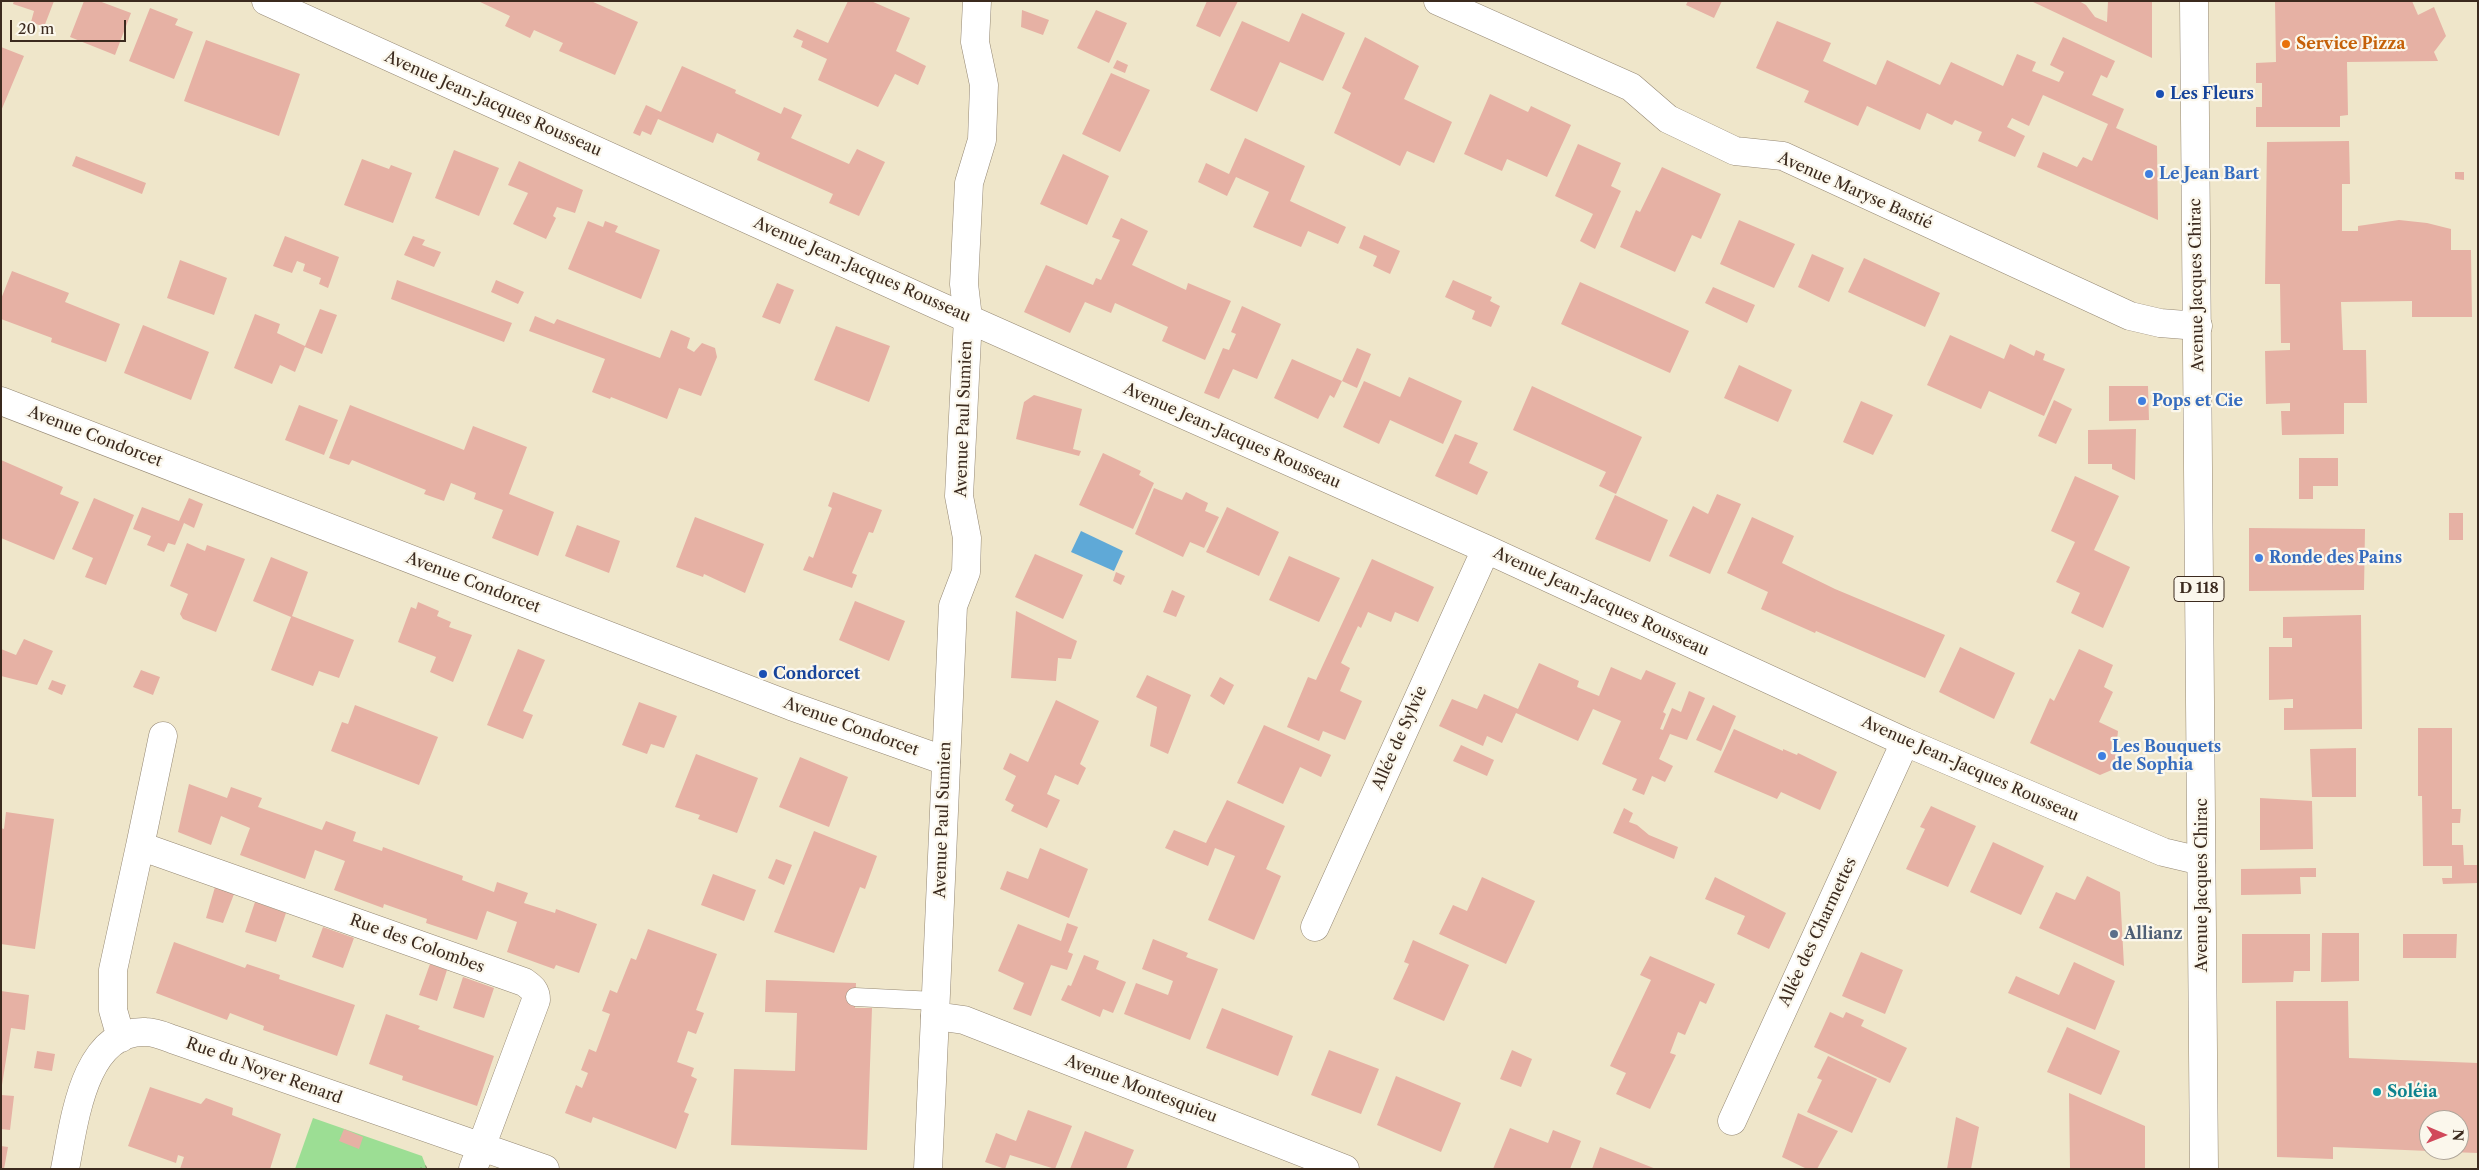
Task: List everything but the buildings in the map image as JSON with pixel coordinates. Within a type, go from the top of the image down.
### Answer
[{"type":"street","name":"Avenue Jean-Jacques Rousseau","points":[[266,1],[968,318],[1486,549],[1905,742],[2163,852],[2201,861]]},
{"type":"street","name":"Avenue Paul Sumien","points":[[928,1169],[953,606],[966,572],[967,538],[959,496],[968,318],[964,284],[969,183],[982,140],[984,85],[975,42],[978,1]]},
{"type":"street","name":"Avenue Maryse Bastié","points":[[1438,1],[1631,87],[1668,119],[1735,150],[1783,156],[2130,316],[2160,323],[2198,326]]},
{"type":"street","name":"Avenue Jacques Chirac","points":[[2194,1],[2204,1169]]},
{"type":"street","name":"Avenue Condorcet","points":[[1,401],[791,706],[946,761]]},
{"type":"street","name":"Allée de Sylvie","points":[[1315,927],[1486,549]]},
{"type":"street","points":[[121,1038],[113,1010],[113,970],[163,736]]},
{"type":"street","name":"Allée des Charmettes","points":[[1732,1121],[1905,742]]},
{"type":"street","name":"Rue des Colombes","points":[[140,846],[524,982],[532,987],[536,993],[536,1000],[477,1158]]},
{"type":"street","name":"Avenue Montesquieu","points":[[935,1009],[1345,1169]]},
{"type":"street","name":"Rue du Noyer Renard","points":[[65,1169],[85,1081],[96,1060],[107,1048],[121,1038],[146,1032],[172,1039],[477,1158],[545,1169]]},
{"type":"lane","points":[[855,997],[935,1009]]},
{"type":"green space","points":[[313,1118],[422,1156],[427,1169],[295,1169]]},
{"type":"water","points":[[1081,531],[1123,551],[1114,571],[1071,552]]},
{"type":"place","name":"Service Pizza","points":[[2286,44]]},
{"type":"place","name":"Les Fleurs","points":[[2160,94]]},
{"type":"place","name":"Le Jean Bart","points":[[2149,174]]},
{"type":"place","name":"Pops et Cie","points":[[2142,401]]},
{"type":"place","name":"Ronde des Pains","points":[[2259,558]]},
{"type":"place","name":"Condorcet","points":[[763,674]]},
{"type":"place","name":"Les Bouquets de Sophia","points":[[2102,756]]},
{"type":"place","name":"Allianz","points":[[2114,934]]},
{"type":"place","name":"Soléia","points":[[2377,1092]]}]
